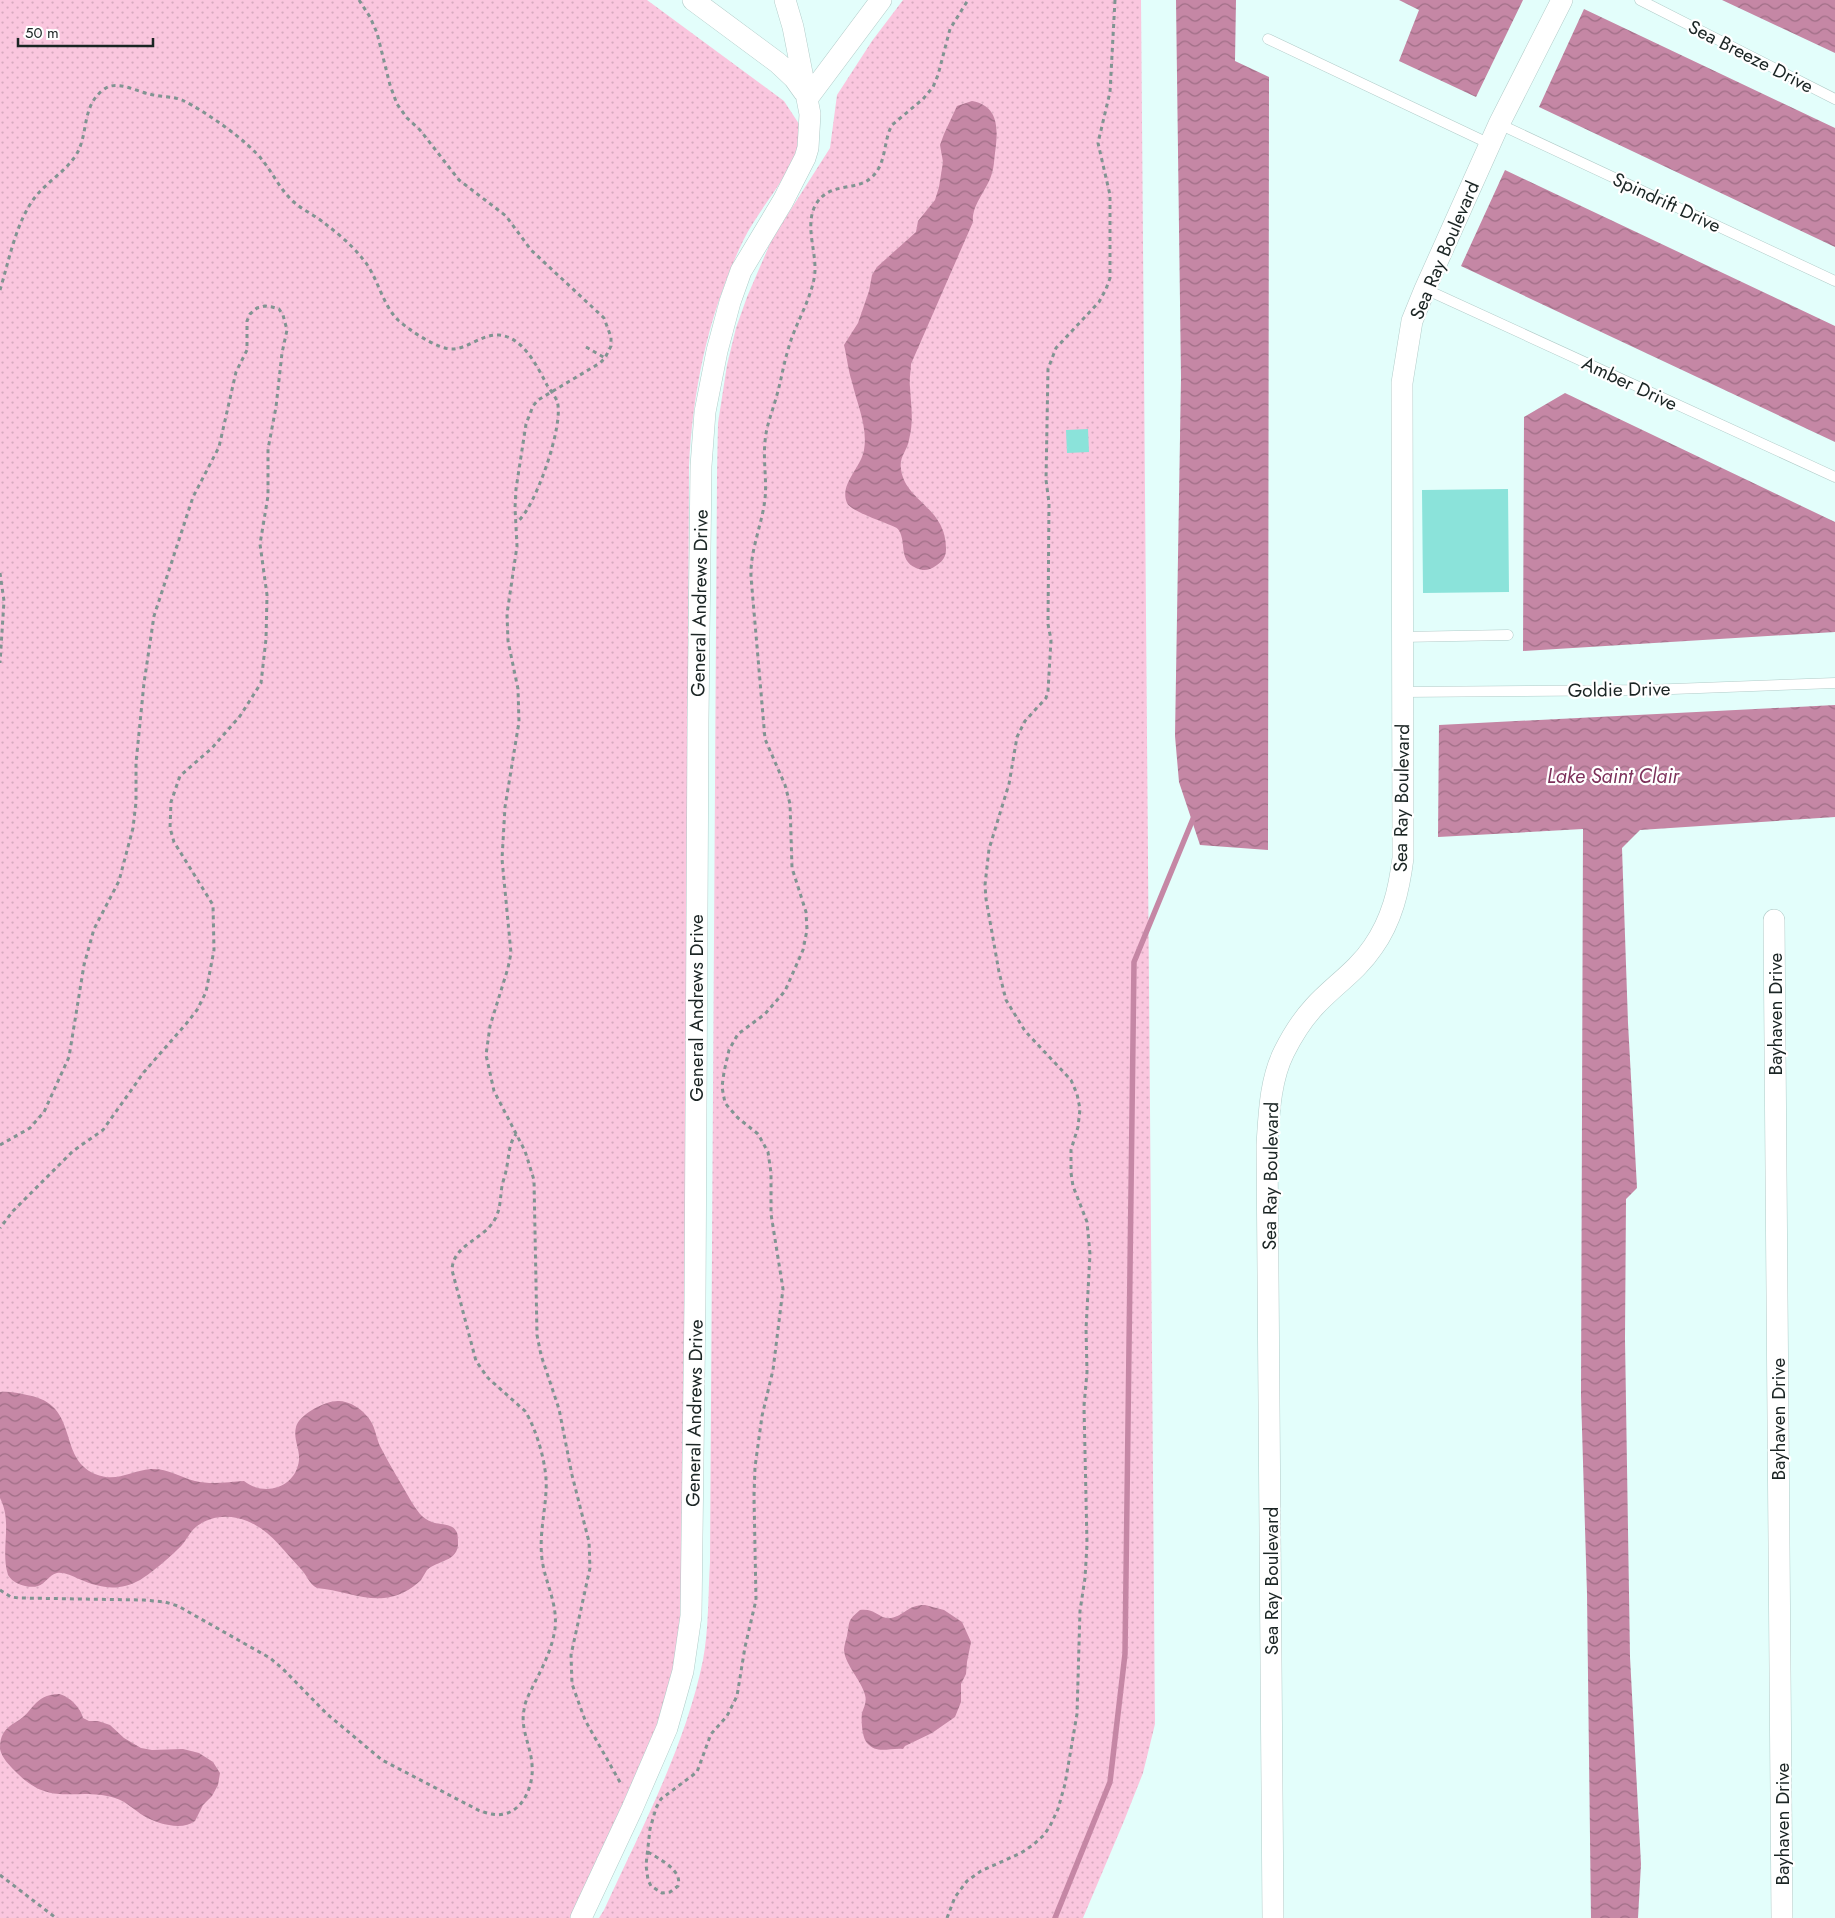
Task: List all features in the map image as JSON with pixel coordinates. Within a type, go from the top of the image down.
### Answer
[{"type":"street","points":[[693,0],[788,71],[801,86],[807,99],[881,0]]},
{"type":"street","name":"General Andrews Drive","points":[[581,1918],[632,1809],[667,1728],[677,1695],[687,1649],[691,1616],[701,466],[705,412],[717,351],[730,302],[741,271],[783,201],[805,158],[811,123],[793,27],[785,0]]},
{"type":"street","name":"Sea Ray Boulevard","points":[[1273,1918],[1267,1145],[1273,1086],[1284,1053],[1298,1027],[1314,1007],[1355,968],[1373,947],[1389,917],[1399,888],[1403,858],[1402,382],[1412,321],[1499,124],[1562,0]]},
{"type":"street","name":"Bayhaven Drive","points":[[1774,920],[1782,1918]]},
{"type":"lane","name":"Sea Breeze Drive","points":[[1640,0],[1835,99]]},
{"type":"lane","points":[[1268,39],[1490,144]]},
{"type":"lane","name":"Spindrift Drive","points":[[1499,124],[1835,281]]},
{"type":"lane","name":"Amber Drive","points":[[1426,289],[1835,477]]},
{"type":"lane","points":[[1402,637],[1508,635]]},
{"type":"lane","name":"Goldie Drive","points":[[1402,692],[1646,690],[1835,683]]},
{"type":"path","points":[[359,0],[370,17],[376,33],[397,104],[407,118],[420,130],[459,180],[506,216],[531,250],[604,318],[611,337],[611,346],[605,358],[600,363],[538,400],[533,406],[526,424],[516,498],[516,555],[507,622],[508,641],[517,681],[519,722],[505,807],[502,859],[511,953],[490,1026],[486,1055],[494,1091],[525,1151],[534,1180],[537,1335],[541,1355],[562,1421],[572,1475],[589,1542],[590,1568],[571,1655],[572,1684],[585,1720],[623,1786]]},
{"type":"path","points":[[648,1852],[668,1864],[677,1875],[679,1882],[674,1890],[662,1893],[651,1886],[646,1872],[650,1829],[656,1808],[665,1794],[690,1779],[697,1772],[711,1734],[727,1716],[737,1696],[742,1660],[757,1591],[755,1467],[762,1416],[773,1370],[782,1303],[782,1275],[771,1214],[771,1173],[768,1152],[758,1134],[730,1110],[722,1087],[729,1050],[738,1034],[765,1014],[785,991],[800,960],[807,930],[806,912],[792,868],[790,804],[785,785],[765,739],[751,568],[765,498],[765,444],[767,427],[788,348],[814,279],[815,267],[810,224],[816,204],[838,188],[861,184],[874,176],[884,157],[889,130],[892,125],[923,99],[933,87],[950,29],[968,0]]},
{"type":"path","points":[[947,1918],[955,1897],[967,1881],[981,1871],[1021,1853],[1044,1835],[1050,1826],[1058,1809],[1065,1784],[1077,1714],[1080,1611],[1086,1578],[1087,1544],[1084,1406],[1087,1372],[1086,1329],[1090,1254],[1087,1222],[1073,1186],[1071,1173],[1071,1150],[1078,1127],[1080,1109],[1077,1094],[1070,1080],[1025,1031],[1006,1000],[986,899],[986,885],[990,842],[1009,784],[1016,736],[1025,721],[1046,698],[1048,690],[1051,640],[1048,624],[1049,503],[1046,480],[1048,369],[1056,348],[1099,302],[1110,278],[1110,195],[1098,143],[1110,92],[1115,0]]},
{"type":"path","points":[[0,290],[23,218],[36,195],[63,172],[75,157],[82,141],[85,119],[95,98],[106,87],[123,86],[148,94],[181,100],[228,130],[253,150],[263,160],[271,174],[290,198],[336,232],[362,258],[371,271],[389,308],[399,320],[412,330],[432,343],[454,349],[499,335],[514,340],[534,361],[557,401],[559,414],[544,472],[527,511],[517,522]]},
{"type":"path","points":[[0,1145],[30,1128],[44,1112],[69,1057],[84,965],[94,929],[119,881],[133,828],[136,802],[136,763],[154,616],[193,497],[219,447],[236,372],[247,350],[247,320],[250,314],[257,308],[272,307],[283,315],[287,330],[268,449],[268,496],[260,544],[267,595],[266,639],[261,682],[240,716],[212,748],[180,776],[171,802],[170,828],[174,842],[214,905],[214,950],[206,992],[192,1017],[144,1072],[103,1130],[73,1151],[13,1211],[0,1228]]},
{"type":"path","points":[[586,347],[605,358]]},
{"type":"path","points":[[0,573],[4,602],[0,664]]},
{"type":"path","points":[[0,1590],[11,1597],[19,1598],[144,1600],[165,1602],[178,1606],[270,1658],[327,1714],[382,1760],[478,1810],[490,1814],[503,1814],[518,1806],[528,1790],[533,1768],[523,1724],[524,1708],[547,1657],[555,1628],[555,1605],[543,1568],[541,1547],[546,1474],[536,1435],[529,1417],[488,1378],[476,1361],[452,1270],[453,1262],[458,1252],[490,1227],[500,1210],[502,1185],[511,1141],[516,1134]]},
{"type":"path","points":[[0,1874],[56,1918]]},
{"type":"shaded area","points":[[0,0],[647,0],[784,101],[801,127],[797,150],[791,165],[743,241],[721,295],[712,323],[699,379],[691,437],[689,466],[684,1578],[678,1649],[668,1691],[654,1733],[571,1918],[0,1918]]},
{"type":"shaded area","points":[[903,0],[1141,0],[1155,1724],[1143,1773],[1083,1918],[599,1918],[647,1819],[674,1756],[695,1693],[703,1660],[706,1636],[710,1562],[717,474],[718,423],[727,365],[736,328],[747,297],[772,239],[830,148],[837,95],[872,41]]},
{"type":"water","points":[[1176,0],[1236,0],[1235,61],[1269,77],[1268,850],[1200,845],[1179,782],[1175,736],[1181,378]]},
{"type":"water","points":[[1399,0],[1523,0],[1476,97],[1399,61],[1419,10]]},
{"type":"water","points":[[1722,0],[1835,0],[1835,53]]},
{"type":"water","points":[[1584,9],[1835,128],[1835,247],[1539,107]]},
{"type":"water","points":[[972,101],[988,108],[995,121],[997,136],[993,171],[977,203],[973,222],[911,364],[911,433],[902,457],[901,469],[904,480],[910,490],[940,524],[945,536],[946,550],[945,556],[939,564],[930,569],[923,570],[916,568],[907,560],[902,538],[897,528],[855,510],[847,503],[846,489],[862,457],[865,433],[849,373],[844,345],[858,323],[869,291],[872,275],[877,267],[916,232],[918,221],[935,200],[943,162],[940,145],[944,134],[957,106]]},
{"type":"water","points":[[1505,170],[1835,326],[1835,442],[1461,266]]},
{"type":"water","points":[[1565,393],[1835,522],[1835,632],[1523,651],[1524,417]]},
{"type":"water","name":"Lake Saint Clair","points":[[1835,705],[1835,817],[1640,830],[1622,848],[1628,1023],[1637,1188],[1626,1199],[1625,1339],[1630,1657],[1641,1864],[1638,1918],[1591,1918],[1587,1594],[1581,1396],[1583,829],[1438,837],[1439,725]]},
{"type":"water","points":[[0,1392],[27,1395],[44,1400],[55,1409],[62,1419],[76,1456],[83,1466],[95,1474],[117,1477],[143,1470],[157,1469],[201,1482],[244,1481],[252,1486],[269,1489],[286,1483],[297,1470],[299,1456],[295,1431],[302,1417],[314,1409],[334,1401],[349,1403],[361,1410],[371,1421],[384,1455],[411,1501],[425,1519],[448,1525],[457,1532],[457,1549],[452,1557],[427,1570],[421,1580],[404,1592],[389,1597],[368,1598],[317,1588],[265,1531],[237,1518],[218,1517],[201,1523],[170,1557],[132,1584],[117,1587],[102,1586],[68,1574],[57,1573],[38,1586],[22,1585],[10,1578],[6,1565],[6,1517],[0,1498]]},
{"type":"water","points":[[919,1605],[944,1610],[962,1622],[971,1642],[966,1674],[961,1684],[961,1702],[955,1717],[932,1733],[905,1746],[903,1749],[875,1749],[867,1743],[862,1729],[865,1695],[845,1656],[844,1648],[850,1621],[860,1610],[870,1611],[891,1618]]},
{"type":"water","points":[[59,1694],[67,1697],[74,1703],[80,1710],[83,1718],[110,1725],[124,1738],[141,1748],[152,1750],[183,1749],[199,1753],[213,1762],[220,1773],[218,1785],[212,1796],[203,1805],[195,1821],[184,1826],[163,1824],[140,1814],[123,1801],[115,1798],[101,1795],[52,1793],[40,1790],[28,1783],[15,1771],[1,1752],[2,1736],[8,1727],[22,1718],[39,1700],[50,1695]]},
{"type":"building","points":[[1088,429],[1089,452],[1067,453],[1066,430]]},
{"type":"building","points":[[1508,489],[1509,592],[1423,593],[1422,490]]},
{"type":"waterway","points":[[1055,1918],[1110,1782],[1125,1654],[1134,962],[1195,814]]}]
